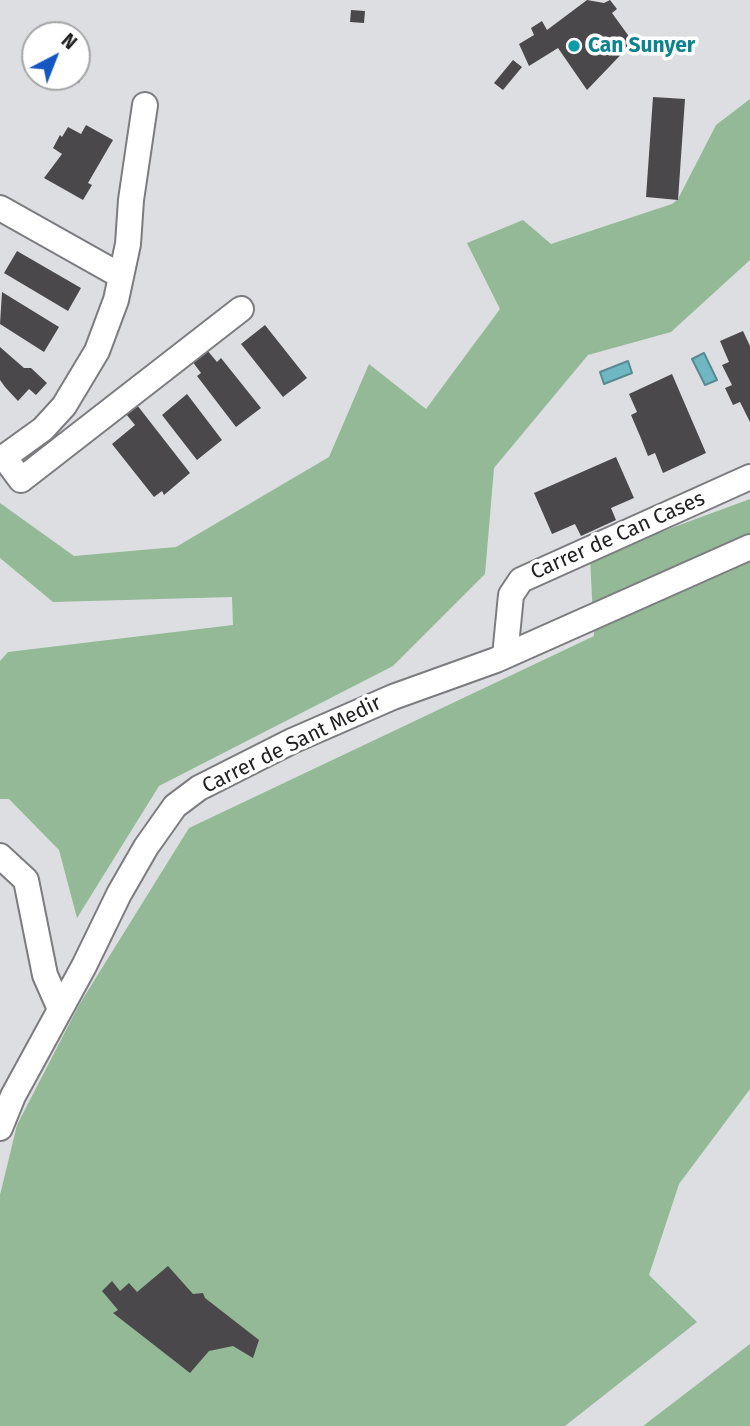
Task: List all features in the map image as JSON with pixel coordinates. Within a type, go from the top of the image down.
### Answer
[{"type":"street","points":[[145,105],[121,276],[102,341],[79,385],[43,429],[2,458],[21,480],[241,309]]},
{"type":"street","points":[[0,208],[121,276]]},
{"type":"street","name":"Carrer de Can Cases","points":[[505,656],[510,595],[521,580],[750,477]]},
{"type":"street","name":"Carrer de Sant Medir","points":[[0,1128],[13,1096],[139,859],[175,806],[199,788],[292,741],[393,697],[505,656],[750,547]]},
{"type":"street","points":[[0,856],[26,880],[45,975],[60,1009]]},
{"type":"green space","points":[[750,99],[750,260],[671,332],[588,355],[494,468],[485,574],[393,666],[159,786],[77,918],[59,850],[9,799],[0,799],[0,661],[8,652],[233,625],[232,597],[53,602],[0,558],[0,503],[74,556],[176,547],[329,457],[369,364],[426,409],[500,309],[467,243],[523,220],[551,244],[672,204],[678,199],[716,125]]},
{"type":"green space","points":[[750,499],[750,1089],[679,1184],[649,1275],[697,1322],[565,1426],[0,1426],[0,1195],[17,1125],[79,1005],[189,828],[594,636],[590,558]]},
{"type":"green space","points":[[750,1344],[750,1426],[643,1426]]},
{"type":"water","points":[[704,353],[717,380],[705,385],[692,359]]},
{"type":"water","points":[[628,361],[632,373],[604,384],[600,372]]},
{"type":"building","name":"Can Sunyer","points":[[587,0],[604,3],[610,0],[617,9],[612,13],[633,42],[587,90],[558,48],[529,66],[519,44],[534,35],[531,28],[542,21],[547,30]]},
{"type":"building","points":[[351,10],[365,11],[364,23],[350,22]]},
{"type":"building","points":[[513,60],[522,67],[503,90],[494,83]]},
{"type":"building","points":[[653,97],[685,99],[678,200],[646,197]]},
{"type":"building","points":[[86,125],[113,140],[88,183],[92,185],[83,200],[44,178],[62,154],[53,148],[60,135],[62,137],[68,127],[81,134]]},
{"type":"building","points":[[17,251],[81,288],[68,311],[4,273]]},
{"type":"building","points":[[2,292],[59,327],[44,352],[0,324]]},
{"type":"building","points":[[265,325],[307,378],[283,397],[241,344]]},
{"type":"building","points":[[743,331],[750,346],[750,422],[740,402],[733,405],[725,388],[732,385],[722,365],[729,362],[720,341]]},
{"type":"building","points":[[0,347],[24,368],[31,368],[47,383],[36,395],[29,389],[18,401],[5,387],[0,380]]},
{"type":"building","points":[[207,350],[217,362],[221,358],[261,408],[236,427],[197,376],[201,373],[192,361]]},
{"type":"building","points":[[672,374],[706,453],[663,473],[655,453],[648,456],[631,415],[637,412],[629,394]]},
{"type":"building","points":[[187,394],[222,440],[197,460],[162,415]]},
{"type":"building","points":[[137,405],[190,473],[164,495],[162,491],[154,497],[112,444],[135,425],[126,414]]},
{"type":"building","points":[[616,457],[634,498],[611,508],[616,520],[581,536],[575,524],[552,534],[534,493]]},
{"type":"building","points":[[168,1266],[193,1294],[203,1293],[205,1298],[259,1340],[253,1358],[233,1346],[209,1351],[190,1373],[113,1313],[118,1310],[102,1291],[112,1281],[120,1291],[129,1283],[137,1292]]},
{"type":"place","name":"Can Sunyer","points":[[574,46]]}]
